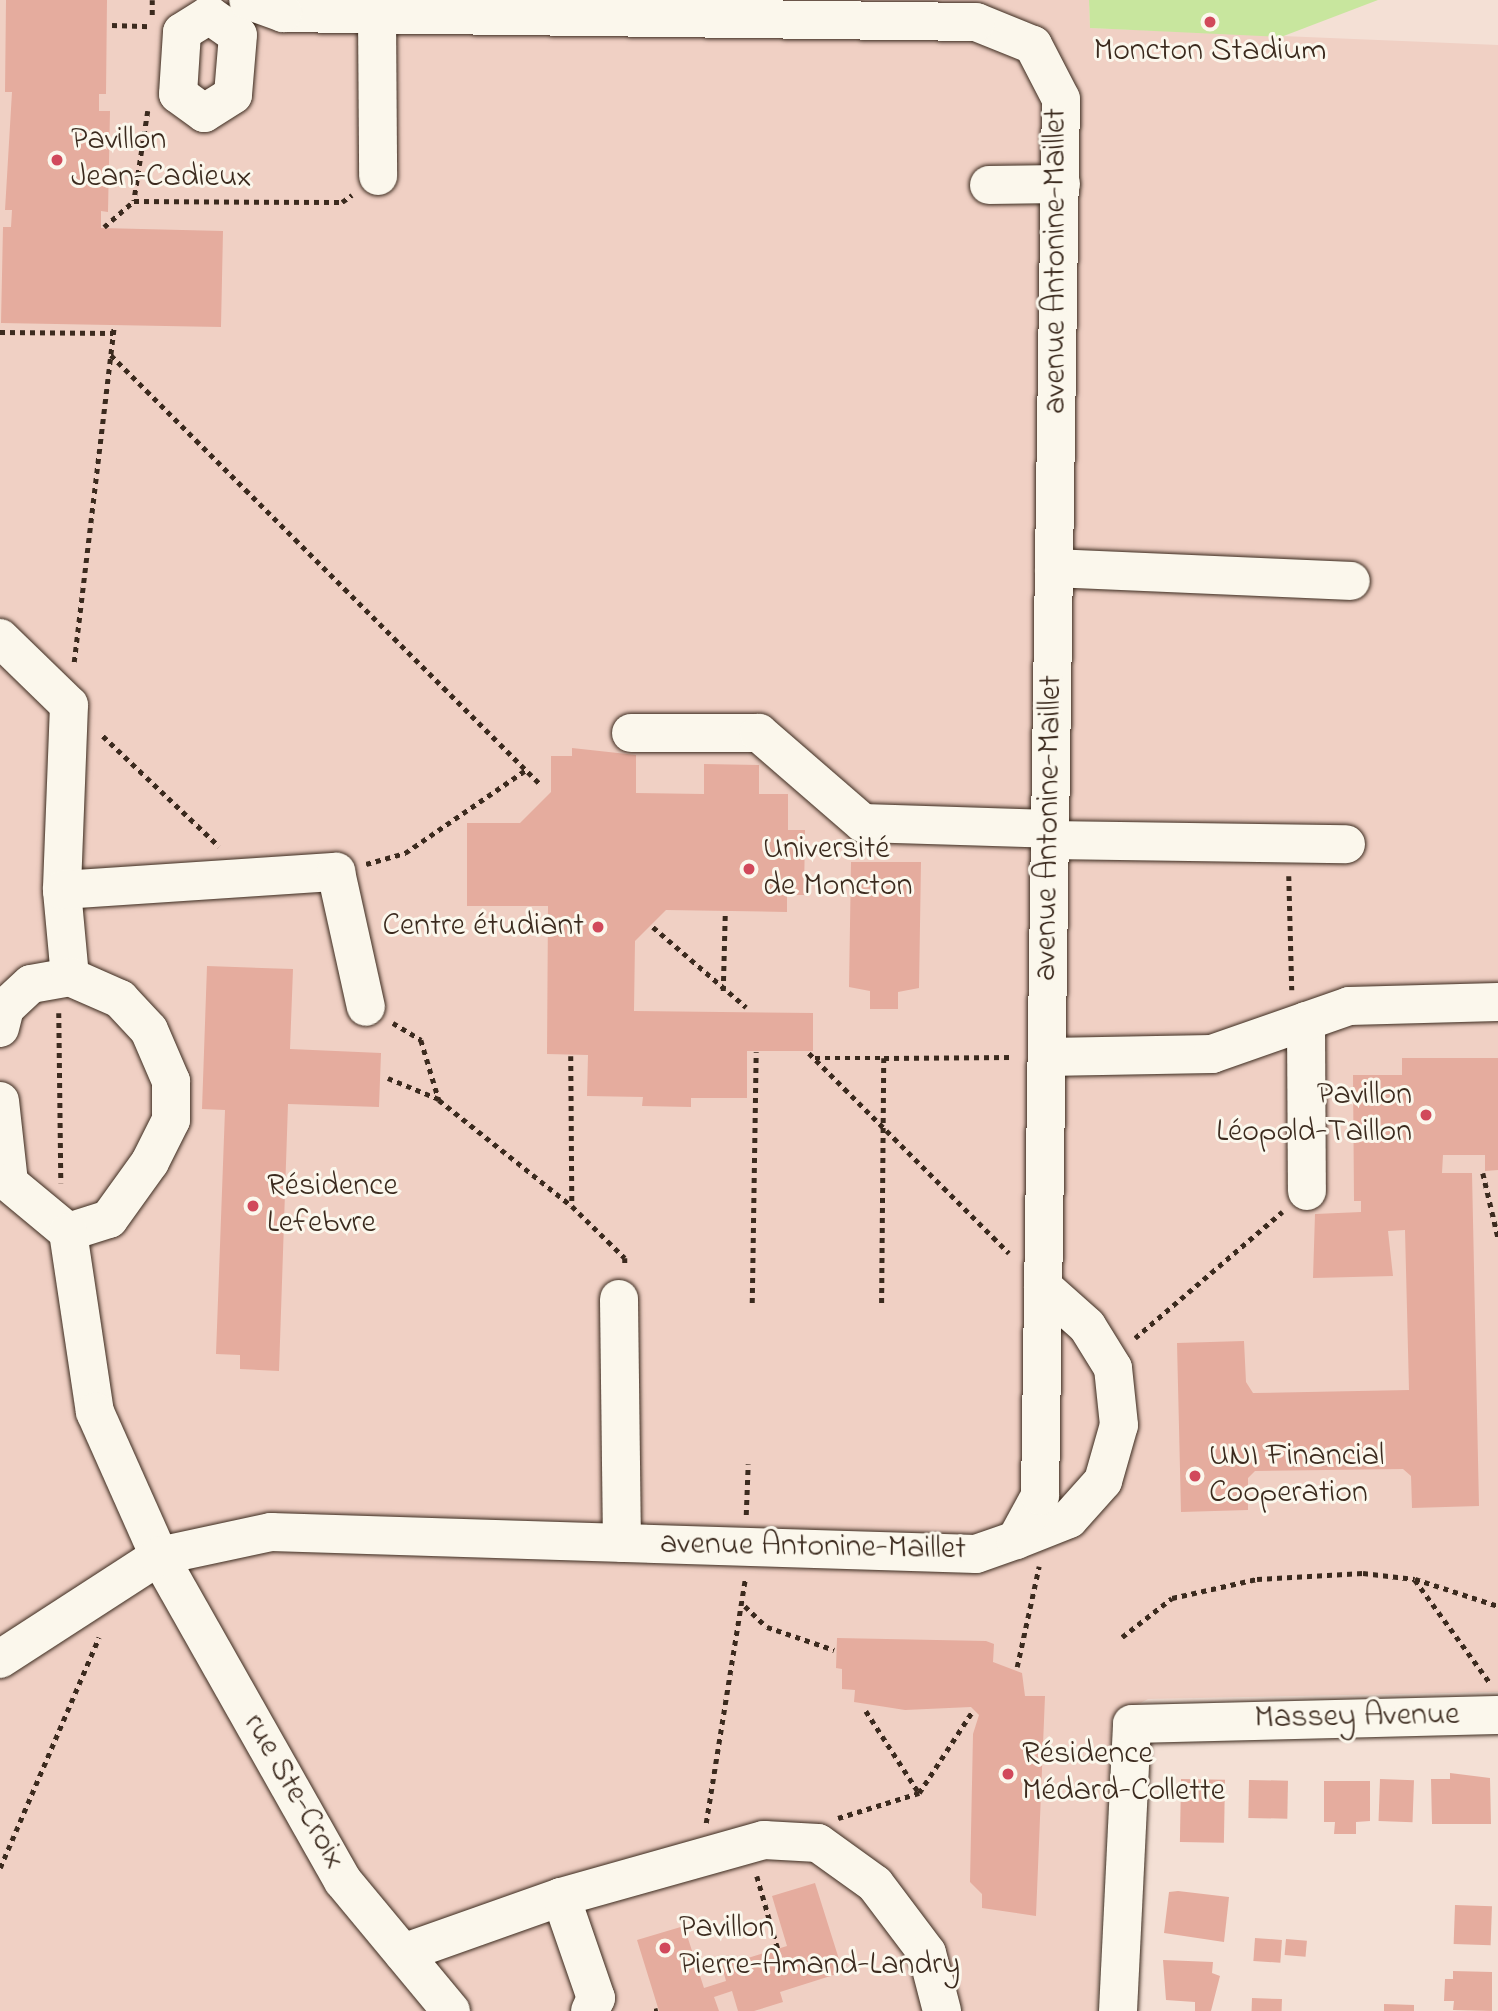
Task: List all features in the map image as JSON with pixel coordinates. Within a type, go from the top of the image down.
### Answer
[{"type":"street","name":"avenue Antonine-Maillet","points":[[159,1556],[271,1532],[976,1554],[1032,1534],[1040,1496],[1061,99],[1033,46],[976,22],[721,9],[377,14],[283,13],[237,7]]},
{"type":"street","points":[[377,14],[378,176]]},
{"type":"street","points":[[989,185],[1061,184]]},
{"type":"street","points":[[1054,568],[1351,581]]},
{"type":"street","points":[[0,638],[69,705],[62,890],[64,978]]},
{"type":"street","points":[[631,733],[759,733],[863,823],[1050,835],[1346,844]]},
{"type":"street","points":[[62,890],[335,872],[366,1007]]},
{"type":"street","points":[[0,1101],[9,1183],[65,1229],[108,1219],[171,1120],[171,1081],[149,1030],[120,999],[64,978],[31,984],[2,1013]]},
{"type":"street","points":[[1047,1057],[1212,1054],[1349,1006],[1498,1002]]},
{"type":"street","points":[[1299,1023],[1307,1191]]},
{"type":"street","name":"rue Ste-Croix","points":[[65,1229],[95,1412],[159,1556],[343,1881],[451,2011]]},
{"type":"street","points":[[622,1286],[622,1543]]},
{"type":"street","points":[[1032,1534],[1069,1519],[1103,1481],[1119,1425],[1108,1360],[1087,1326],[1043,1287]]},
{"type":"street","points":[[0,1659],[159,1556]]},
{"type":"street","name":"Massey Avenue","points":[[1118,2011],[1132,1724],[1498,1715]]},
{"type":"street","points":[[403,1953],[561,1897],[747,1844],[818,1843],[875,1884],[927,1953],[942,2011]]},
{"type":"street","points":[[561,1897],[596,1998],[590,2011]]},
{"type":"path","points":[[151,39],[152,0]]},
{"type":"path","points":[[104,227],[134,201],[149,106]]},
{"type":"path","points":[[134,201],[342,202],[378,176]]},
{"type":"path","points":[[0,332],[114,330],[69,705],[253,877]]},
{"type":"path","points":[[111,355],[541,785]]},
{"type":"path","points":[[335,872],[405,853],[527,769]]},
{"type":"path","points":[[1288,844],[1299,1023]]},
{"type":"path","points":[[723,992],[725,914]]},
{"type":"path","points":[[653,927],[723,992],[746,1007]]},
{"type":"path","points":[[64,978],[65,1229]]},
{"type":"path","points":[[366,1007],[421,1040],[439,1100]]},
{"type":"path","points":[[752,1303],[756,1052]]},
{"type":"path","points":[[1043,1287],[812,1055],[884,1058],[1047,1057]]},
{"type":"path","points":[[571,1056],[572,1206]]},
{"type":"path","points":[[882,1307],[884,1058]]},
{"type":"path","points":[[388,1078],[439,1100],[572,1206],[625,1258],[622,1286]]},
{"type":"path","points":[[1483,1173],[1498,1237]]},
{"type":"path","points":[[1108,1360],[1307,1191]]},
{"type":"path","points":[[699,1858],[744,1605],[748,1464]]},
{"type":"path","points":[[1017,1667],[1032,1534]]},
{"type":"path","points":[[1122,1637],[1172,1598],[1257,1579],[1363,1573],[1415,1579],[1498,1606]]},
{"type":"path","points":[[1415,1579],[1498,1693]]},
{"type":"path","points":[[744,1605],[767,1627],[834,1650]]},
{"type":"path","points":[[0,1868],[102,1632]]},
{"type":"path","points":[[866,1712],[919,1794]]},
{"type":"path","points":[[829,1821],[919,1794],[972,1712]]},
{"type":"path","points":[[747,1844],[778,1949]]},
{"type":"shaded area","name":"Université de Moncton","points":[[0,0],[1089,0],[1090,28],[1498,45],[1498,1692],[1148,1699],[1112,1718],[1097,2011],[0,2011]]},
{"type":"green space","name":"Moncton Stadium","points":[[1089,0],[1378,0],[1281,37],[1090,28]]},
{"type":"building","name":"Pavillon Jean-Cadieux","points":[[6,0],[107,0],[106,94],[99,94],[99,111],[110,111],[108,212],[101,211],[101,228],[223,231],[221,327],[1,323],[3,227],[11,227],[12,210],[5,210],[12,92],[5,92]]},
{"type":"building","name":"Centre étudiant","points":[[572,748],[636,755],[636,793],[704,794],[704,764],[759,765],[759,794],[788,794],[788,830],[805,830],[804,895],[787,895],[787,912],[666,910],[635,941],[634,1011],[813,1013],[813,1051],[747,1051],[747,1098],[691,1098],[691,1107],[642,1106],[643,1097],[587,1096],[588,1055],[547,1054],[548,906],[467,906],[467,823],[520,823],[551,792],[551,756],[572,756]]},
{"type":"building","points":[[851,862],[921,862],[919,988],[898,992],[898,1009],[870,1009],[870,991],[849,987]]},
{"type":"building","name":"Résidence Lefebvre","points":[[207,966],[293,969],[290,1049],[381,1053],[379,1107],[288,1104],[279,1371],[240,1369],[240,1355],[216,1354],[225,1110],[202,1109]]},
{"type":"building","points":[[1402,1058],[1498,1058],[1498,1170],[1485,1171],[1485,1155],[1443,1155],[1442,1173],[1472,1173],[1479,1506],[1412,1508],[1411,1476],[1403,1469],[1255,1471],[1248,1478],[1248,1510],[1181,1512],[1177,1343],[1244,1341],[1246,1382],[1253,1393],[1409,1390],[1405,1230],[1388,1231],[1393,1276],[1313,1278],[1315,1214],[1361,1212],[1361,1201],[1354,1201],[1353,1075],[1402,1075]]},
{"type":"building","name":"Résidence Médard-Collette","points":[[837,1638],[986,1641],[994,1644],[993,1662],[1022,1673],[1025,1696],[1045,1696],[1036,1916],[982,1908],[982,1894],[970,1882],[973,1734],[979,1715],[971,1707],[905,1710],[854,1702],[855,1690],[842,1689],[842,1669],[836,1668]]},
{"type":"building","points":[[1450,1773],[1490,1778],[1491,1824],[1432,1824],[1431,1779],[1450,1779]]},
{"type":"building","points":[[1181,1779],[1225,1780],[1224,1843],[1180,1842]]},
{"type":"building","points":[[1380,1779],[1414,1780],[1413,1822],[1379,1821]]},
{"type":"building","points":[[1249,1780],[1288,1781],[1287,1819],[1248,1818]]},
{"type":"building","points":[[1324,1781],[1370,1781],[1370,1821],[1356,1822],[1356,1834],[1334,1834],[1335,1822],[1324,1822]]},
{"type":"building","name":"Pavillon Pierre-Amand-Landry","points":[[815,1883],[843,1972],[780,1992],[783,2002],[754,2011],[738,2011],[732,1991],[714,1997],[719,2011],[659,2011],[637,1940],[684,1926],[704,1988],[726,1981],[722,1966],[787,1946],[772,1896]]},
{"type":"building","points":[[1169,1892],[1229,1897],[1224,1942],[1164,1933]]},
{"type":"building","points":[[1455,1905],[1492,1906],[1491,1945],[1454,1944]]},
{"type":"building","points":[[1255,1938],[1282,1940],[1280,1963],[1253,1961]]},
{"type":"building","points":[[1286,1939],[1307,1941],[1306,1957],[1285,1955]]},
{"type":"building","points":[[1163,1960],[1213,1962],[1212,1973],[1220,1976],[1211,2011],[1195,2011],[1195,2002],[1166,2000]]},
{"type":"building","points":[[1453,1971],[1492,1972],[1492,2011],[1453,2010],[1454,2001],[1444,2001],[1445,1979],[1453,1979]]},
{"type":"building","points":[[1252,1998],[1282,1999],[1282,2011],[1252,2011]]},
{"type":"building","points":[[1384,2004],[1414,2005],[1414,2011],[1384,2011]]},
{"type":"place","name":"Moncton Stadium","points":[[1210,22]]},
{"type":"place","name":"Pavillon Jean-Cadieux","points":[[57,160]]},
{"type":"place","name":"Université de Moncton","points":[[749,869]]},
{"type":"place","name":"Centre étudiant","points":[[598,927]]},
{"type":"place","name":"Pavillon Léopold-Taillon","points":[[1426,1115]]},
{"type":"place","name":"Résidence Lefebvre","points":[[253,1206]]},
{"type":"place","name":"UNI Financial Cooperation","points":[[1195,1476]]},
{"type":"place","name":"Résidence Médard-Collette","points":[[1008,1774]]},
{"type":"place","name":"Pavillon Pierre-Amand-Landry","points":[[665,1948]]}]
